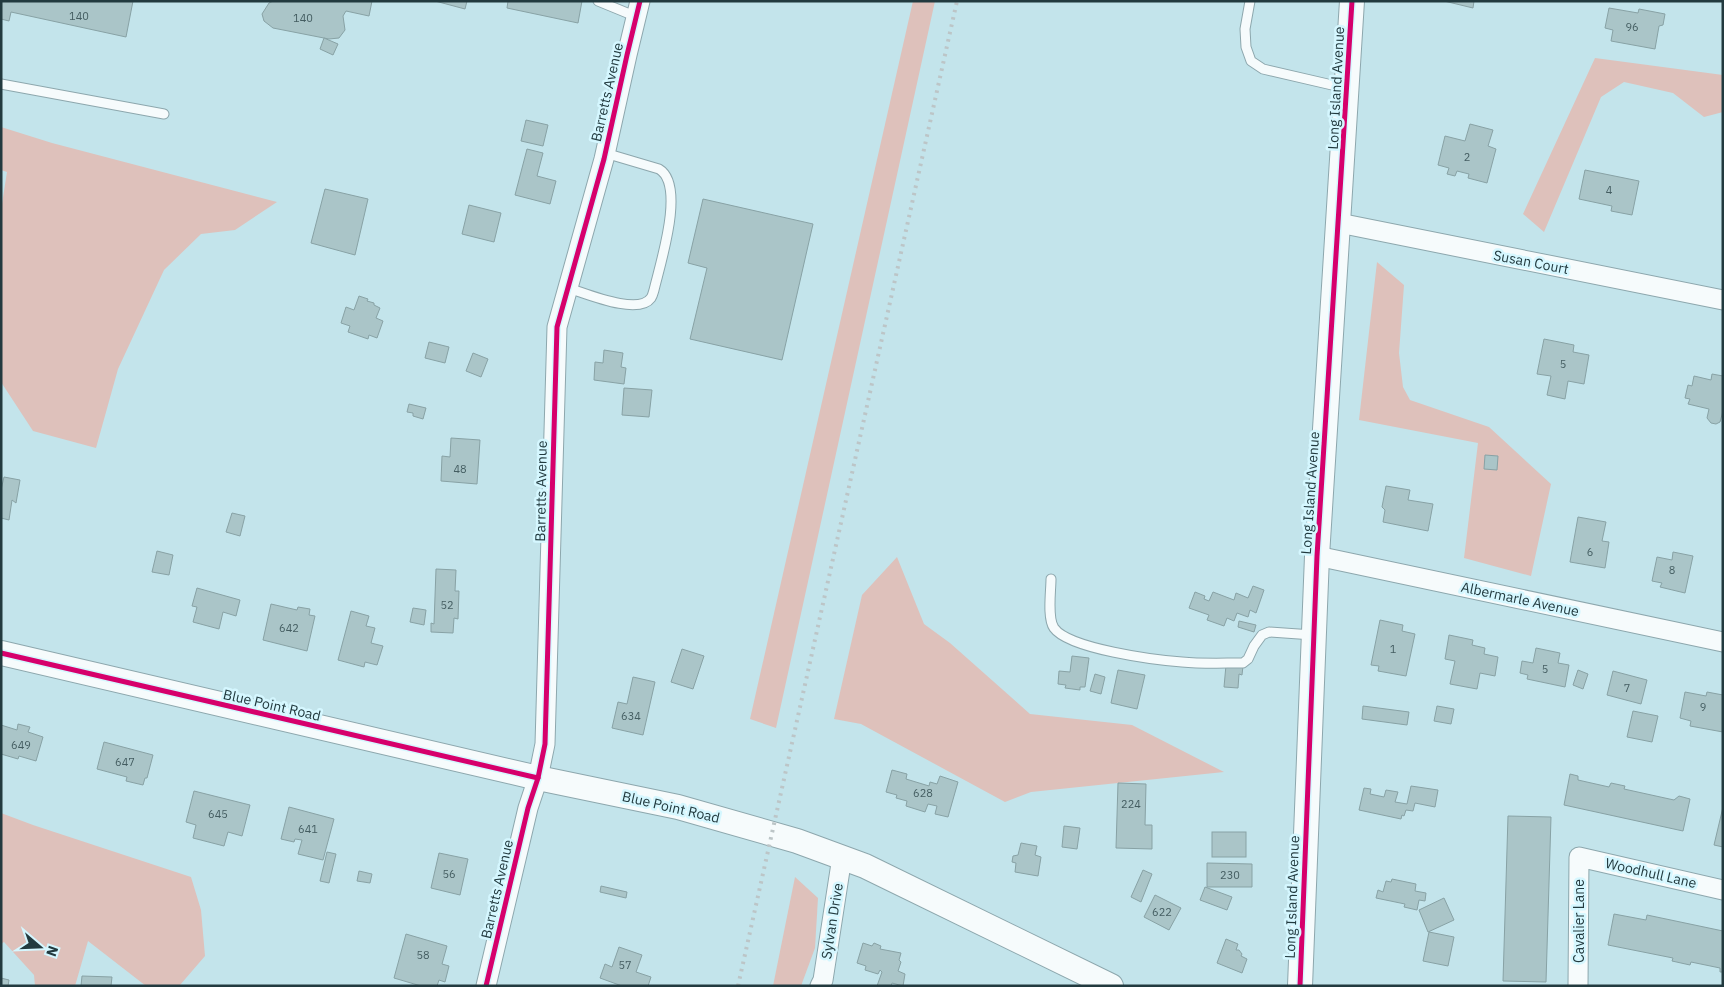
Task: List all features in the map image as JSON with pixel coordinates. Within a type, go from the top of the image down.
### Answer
[{"type":"street","name":"Long Island Avenue","points":[[1300,986],[1317,556],[1352,1]]},
{"type":"street","name":"Barretts Avenue","points":[[486,986],[545,744],[557,327],[605,153],[638,9]]},
{"type":"street","name":"Susan Court","points":[[1339,223],[1723,300]]},
{"type":"street","name":"Albermarle Avenue","points":[[1317,556],[1723,642]]},
{"type":"street","name":"Blue Point Road","points":[[1,653],[538,778],[678,807],[744,825],[842,857],[914,888],[1111,986]]},
{"type":"street","name":"Sylvan Drive","points":[[820,986],[823,980],[842,857]]},
{"type":"street","name":"Woodhull Lane","points":[[1579,857],[1723,890]]},
{"type":"street","name":"Cavalier Lane","points":[[1578,986],[1579,857]]},
{"type":"lane","points":[[598,1],[638,9]]},
{"type":"lane","points":[[1250,1],[1245,29],[1246,47],[1251,61],[1263,69],[1347,88]]},
{"type":"lane","points":[[1,84],[164,114]]},
{"type":"lane","points":[[568,288],[632,306],[646,302],[651,298],[654,290],[670,217],[672,197],[670,187],[664,172],[659,169],[605,153]]},
{"type":"lane","points":[[1051,579],[1050,622],[1055,630],[1068,638],[1092,647],[1146,658],[1183,662],[1243,663],[1248,659],[1254,646],[1262,636],[1269,632],[1313,635]]},
{"type":"shaded area","points":[[913,1],[935,1],[776,728],[750,719]]},
{"type":"shaded area","points":[[1595,58],[1723,75],[1723,112],[1704,117],[1673,93],[1624,82],[1601,97],[1544,232],[1523,214]]},
{"type":"shaded area","points":[[1,127],[52,143],[277,202],[235,230],[201,234],[164,270],[118,369],[96,448],[33,431],[1,382],[1,210],[7,172],[1,170]]},
{"type":"shaded area","points":[[1377,262],[1404,285],[1399,353],[1403,387],[1410,400],[1489,427],[1551,484],[1531,576],[1464,558],[1478,443],[1359,420]]},
{"type":"shaded area","points":[[897,557],[924,624],[950,643],[1030,714],[1132,725],[1224,772],[1031,792],[1005,802],[861,724],[834,719],[862,595]]},
{"type":"shaded area","points":[[1,813],[191,877],[201,910],[205,956],[180,985],[146,986],[88,941],[75,986],[35,986],[34,975],[4,942],[1,944]]},
{"type":"shaded area","points":[[795,877],[818,898],[815,948],[801,986],[773,986]]},
{"type":"building","points":[[1,1],[133,1],[126,37],[11,12],[9,21],[1,19]]},
{"type":"building","points":[[273,1],[372,1],[369,16],[346,11],[343,16],[345,30],[339,38],[329,39],[273,28],[264,21],[262,14],[269,3]]},
{"type":"building","points":[[435,1],[467,1],[465,9]]},
{"type":"building","points":[[508,1],[582,1],[578,23],[507,8]]},
{"type":"building","points":[[1444,1],[1474,1],[1473,8]]},
{"type":"building","points":[[1609,8],[1638,13],[1639,9],[1665,14],[1663,25],[1659,26],[1655,49],[1611,41],[1613,30],[1605,28]]},
{"type":"building","points":[[324,38],[338,44],[333,55],[320,49]]},
{"type":"building","points":[[526,120],[548,125],[543,146],[521,141]]},
{"type":"building","points":[[1470,124],[1493,130],[1488,146],[1496,149],[1487,183],[1468,178],[1469,174],[1457,171],[1455,176],[1447,174],[1449,168],[1438,165],[1445,136],[1465,141]]},
{"type":"building","points":[[527,149],[543,153],[537,176],[556,181],[550,204],[515,195]]},
{"type":"building","points":[[1585,170],[1639,181],[1632,215],[1611,211],[1612,206],[1579,199]]},
{"type":"building","points":[[325,189],[368,199],[355,255],[311,243]]},
{"type":"building","points":[[703,199],[813,224],[782,360],[690,339],[707,268],[688,263]]},
{"type":"building","points":[[469,205],[501,213],[494,242],[462,234]]},
{"type":"building","points":[[359,296],[368,299],[367,301],[374,303],[374,305],[380,308],[376,318],[383,321],[377,338],[369,335],[368,339],[348,332],[350,326],[341,323],[346,307],[354,310]]},
{"type":"building","points":[[1544,339],[1574,345],[1573,352],[1589,355],[1584,384],[1568,381],[1565,399],[1547,395],[1551,376],[1537,374]]},
{"type":"building","points":[[429,342],[449,347],[445,363],[425,358]]},
{"type":"building","points":[[604,350],[623,353],[621,367],[626,368],[624,384],[594,380],[595,362],[603,363]]},
{"type":"building","points":[[473,353],[488,359],[481,377],[466,371]]},
{"type":"building","points":[[1712,374],[1723,376],[1723,411],[1720,422],[1716,424],[1711,423],[1707,418],[1709,409],[1688,404],[1690,399],[1685,398],[1688,385],[1692,386],[1694,376],[1711,380]]},
{"type":"building","points":[[624,388],[652,390],[649,417],[622,415]]},
{"type":"building","points":[[409,404],[426,408],[423,419],[407,412]]},
{"type":"building","points":[[451,438],[480,440],[477,484],[441,481],[442,456],[450,457]]},
{"type":"building","points":[[1485,455],[1498,456],[1497,470],[1484,469]]},
{"type":"building","points":[[4,477],[20,480],[16,503],[12,500],[9,520],[1,518],[1,490]]},
{"type":"building","points":[[1386,486],[1410,490],[1408,500],[1433,504],[1428,531],[1383,522],[1385,510],[1382,507]]},
{"type":"building","points":[[232,513],[245,516],[240,536],[226,532]]},
{"type":"building","points":[[1578,517],[1606,522],[1602,541],[1609,542],[1605,568],[1570,562]]},
{"type":"building","points":[[157,551],[173,555],[169,575],[152,572]]},
{"type":"building","points":[[1673,552],[1693,556],[1685,593],[1660,587],[1662,583],[1652,581],[1657,557],[1672,560]]},
{"type":"building","points":[[436,569],[456,570],[455,591],[459,591],[458,619],[454,618],[453,633],[431,632],[431,623],[434,624]]},
{"type":"building","points":[[1253,586],[1264,590],[1256,613],[1250,610],[1248,617],[1237,613],[1234,621],[1227,618],[1224,626],[1207,620],[1209,615],[1189,608],[1195,592],[1205,596],[1204,599],[1209,601],[1213,592],[1234,600],[1236,593],[1248,598]]},
{"type":"building","points":[[197,588],[240,600],[236,616],[223,612],[219,629],[193,622],[197,607],[192,606]]},
{"type":"building","points":[[271,604],[297,610],[298,607],[310,609],[309,615],[315,616],[307,651],[263,640]]},
{"type":"building","points":[[413,608],[426,610],[424,625],[410,622]]},
{"type":"building","points":[[351,611],[369,616],[366,626],[375,628],[371,643],[383,646],[377,665],[365,662],[364,667],[338,660]]},
{"type":"building","points":[[1380,620],[1403,625],[1402,631],[1415,634],[1406,676],[1378,671],[1379,666],[1371,665]]},
{"type":"building","points":[[1239,621],[1256,625],[1254,632],[1238,627]]},
{"type":"building","points":[[1449,635],[1473,640],[1472,645],[1485,648],[1484,654],[1498,657],[1495,676],[1480,673],[1477,689],[1450,684],[1455,661],[1445,659]]},
{"type":"building","points":[[1536,648],[1560,653],[1558,663],[1569,665],[1565,687],[1527,679],[1528,675],[1520,673],[1522,661],[1533,663]]},
{"type":"building","points":[[682,649],[704,656],[693,689],[671,682]]},
{"type":"building","points":[[1072,656],[1089,658],[1085,687],[1080,687],[1080,690],[1065,688],[1066,685],[1058,684],[1059,671],[1070,672]]},
{"type":"building","points":[[1226,665],[1243,666],[1242,675],[1239,674],[1238,688],[1224,687]]},
{"type":"building","points":[[1118,670],[1145,675],[1137,709],[1111,703]]},
{"type":"building","points":[[1578,670],[1588,674],[1583,689],[1573,685]]},
{"type":"building","points":[[1613,671],[1647,680],[1641,704],[1607,695]]},
{"type":"building","points":[[1095,674],[1105,677],[1101,694],[1090,691]]},
{"type":"building","points":[[633,677],[655,682],[643,735],[612,728],[618,702],[627,704]]},
{"type":"building","points":[[1685,692],[1706,696],[1707,692],[1723,695],[1723,732],[1690,726],[1691,721],[1680,718]]},
{"type":"building","points":[[1363,706],[1409,712],[1407,725],[1362,719]]},
{"type":"building","points":[[1437,706],[1454,709],[1451,724],[1434,721]]},
{"type":"building","points":[[1633,711],[1658,716],[1652,742],[1627,737]]},
{"type":"building","points":[[18,724],[30,727],[28,732],[43,737],[36,761],[19,756],[18,759],[1,754],[1,725],[17,730]]},
{"type":"building","points":[[104,742],[153,755],[147,778],[145,778],[143,785],[126,781],[127,777],[97,769]]},
{"type":"building","points":[[892,770],[907,774],[906,779],[929,786],[930,782],[937,784],[940,776],[958,782],[948,817],[935,814],[937,806],[928,804],[925,812],[906,806],[907,801],[896,798],[897,795],[886,792]]},
{"type":"building","points":[[1570,774],[1578,776],[1578,780],[1609,787],[1611,783],[1625,786],[1624,789],[1674,800],[1679,796],[1690,799],[1683,831],[1564,805]]},
{"type":"building","points":[[1118,783],[1146,784],[1145,825],[1152,825],[1152,849],[1116,848]]},
{"type":"building","points":[[1411,786],[1438,790],[1435,807],[1415,803],[1413,811],[1406,810],[1401,819],[1359,810],[1364,788],[1371,789],[1370,794],[1384,797],[1386,790],[1398,792],[1395,802],[1407,804]]},
{"type":"building","points":[[194,791],[250,805],[242,836],[228,832],[224,846],[193,838],[196,825],[186,822]]},
{"type":"building","points":[[289,807],[334,819],[323,860],[298,854],[302,840],[295,839],[294,842],[281,839]]},
{"type":"building","points":[[1723,807],[1723,847],[1714,845]]},
{"type":"building","points":[[1508,816],[1551,817],[1546,982],[1503,981]]},
{"type":"building","points":[[1064,826],[1080,828],[1077,849],[1062,847]]},
{"type":"building","points":[[1212,832],[1246,832],[1246,857],[1212,857]]},
{"type":"building","points":[[1021,843],[1037,846],[1035,855],[1041,857],[1038,876],[1015,872],[1016,863],[1012,862],[1013,856],[1018,855]]},
{"type":"building","points":[[327,852],[336,854],[329,883],[320,881]]},
{"type":"building","points":[[439,853],[468,859],[460,895],[431,888]]},
{"type":"building","points":[[1207,863],[1252,864],[1252,887],[1207,887]]},
{"type":"building","points":[[1143,870],[1152,874],[1141,902],[1131,897]]},
{"type":"building","points":[[359,871],[372,874],[370,883],[357,881]]},
{"type":"building","points":[[1392,879],[1416,884],[1415,891],[1426,893],[1425,901],[1419,900],[1417,910],[1404,907],[1405,904],[1376,898],[1378,890],[1383,892],[1386,881],[1391,882]]},
{"type":"building","points":[[601,886],[627,892],[626,898],[600,892]]},
{"type":"building","points":[[1205,887],[1232,897],[1227,910],[1200,900]]},
{"type":"building","points":[[1155,895],[1181,908],[1169,930],[1144,917]]},
{"type":"building","points":[[1444,898],[1454,920],[1428,932],[1419,910]]},
{"type":"building","points":[[1614,914],[1646,920],[1647,915],[1723,931],[1723,972],[1720,972],[1720,968],[1691,962],[1690,965],[1672,961],[1673,958],[1608,945]]},
{"type":"building","points":[[1429,932],[1454,937],[1448,966],[1423,961]]},
{"type":"building","points":[[406,934],[447,946],[442,964],[449,966],[445,982],[439,980],[437,986],[421,986],[394,978]]},
{"type":"building","points":[[1226,939],[1238,944],[1236,950],[1239,950],[1242,954],[1241,956],[1247,959],[1242,973],[1217,963]]},
{"type":"building","points":[[863,943],[872,946],[874,943],[881,946],[880,949],[901,953],[898,971],[905,974],[903,986],[892,983],[891,986],[877,986],[882,972],[880,970],[878,974],[865,970],[866,966],[857,963]]},
{"type":"building","points":[[619,947],[642,955],[636,972],[651,977],[648,986],[622,986],[600,978],[605,964],[612,967]]},
{"type":"building","points":[[82,976],[112,977],[111,986],[81,986]]},
{"type":"building","points":[[1,978],[9,980],[8,986],[1,986]]},
{"type":"railway","points":[[738,986],[957,1]]},
{"type":"cycle path","points":[[486,986],[545,744],[557,327],[604,159],[640,1]]},
{"type":"cycle path","points":[[1300,986],[1317,556],[1352,1]]},
{"type":"cycle path","points":[[1,653],[538,778]]}]
